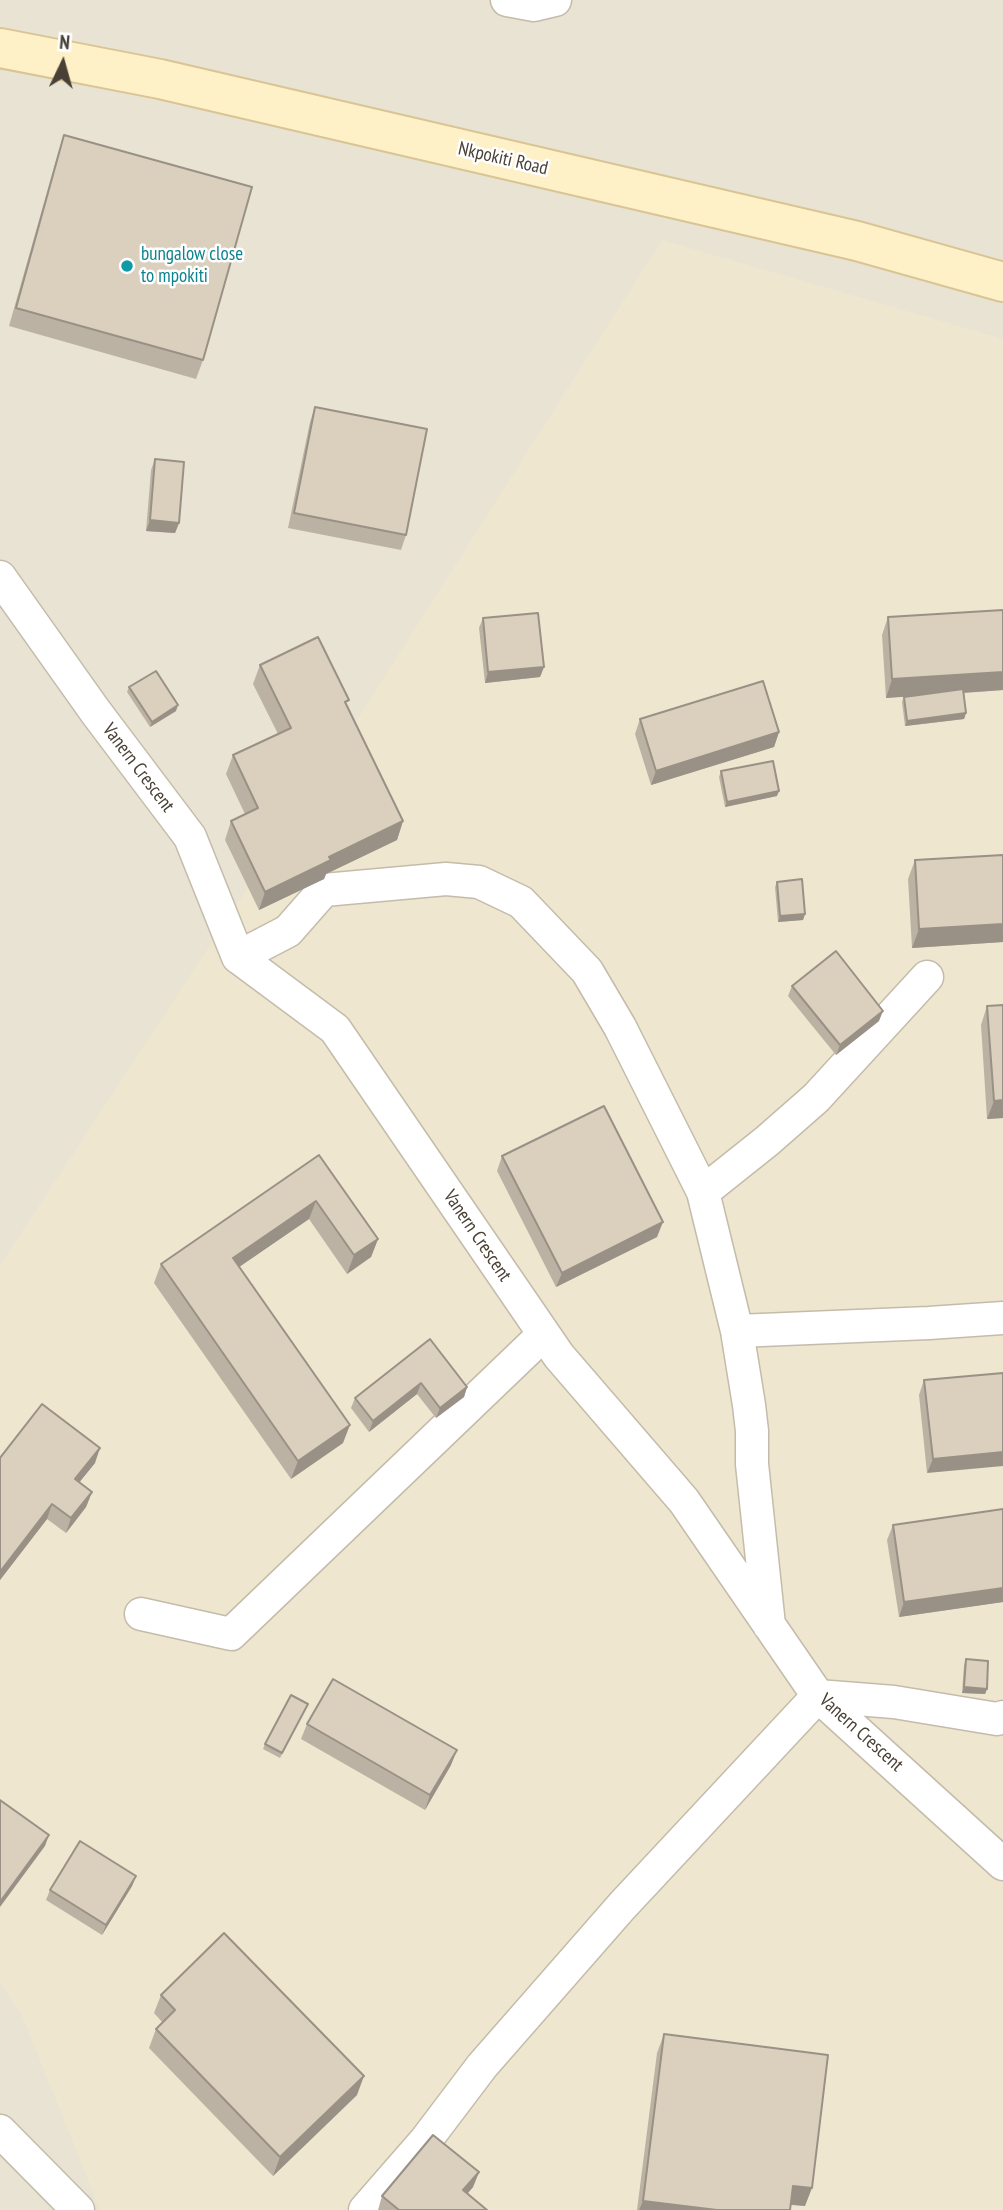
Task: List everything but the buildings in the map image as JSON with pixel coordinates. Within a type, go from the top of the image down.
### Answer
[{"type":"main road","name":"Nkpokiti Road","points":[[0,48],[173,82],[830,234],[1003,282]]},
{"type":"street","points":[[507,0],[534,5],[555,0]]},
{"type":"street","name":"Vanern Crescent","points":[[0,577],[95,711],[190,837],[238,957],[335,1029],[559,1356],[684,1501],[818,1696],[1003,1864]]},
{"type":"street","points":[[238,957],[288,931],[324,890],[446,879],[479,882],[521,902],[587,971],[620,1027],[703,1192],[737,1331],[752,1431],[752,1464],[769,1626]]},
{"type":"street","points":[[703,1192],[767,1142],[816,1098],[927,977]]},
{"type":"street","points":[[737,1331],[1003,1318]]},
{"type":"street","points":[[141,1614],[231,1634],[544,1334]]},
{"type":"street","points":[[365,2210],[426,2140],[482,2066],[622,1906],[818,1696],[894,1702],[997,1719],[1003,1717]]},
{"type":"street","points":[[0,2131],[78,2210]]},
{"type":"shaded area","points":[[0,0],[1003,0],[1003,2210],[0,2210]]},
{"type":"shaded area","points":[[662,240],[1003,339],[1003,2210],[100,2210],[23,2018],[0,1983],[0,1265],[325,770]]},
{"type":"place","name":"bungalow close to mpokiti","points":[[127,266]]}]
